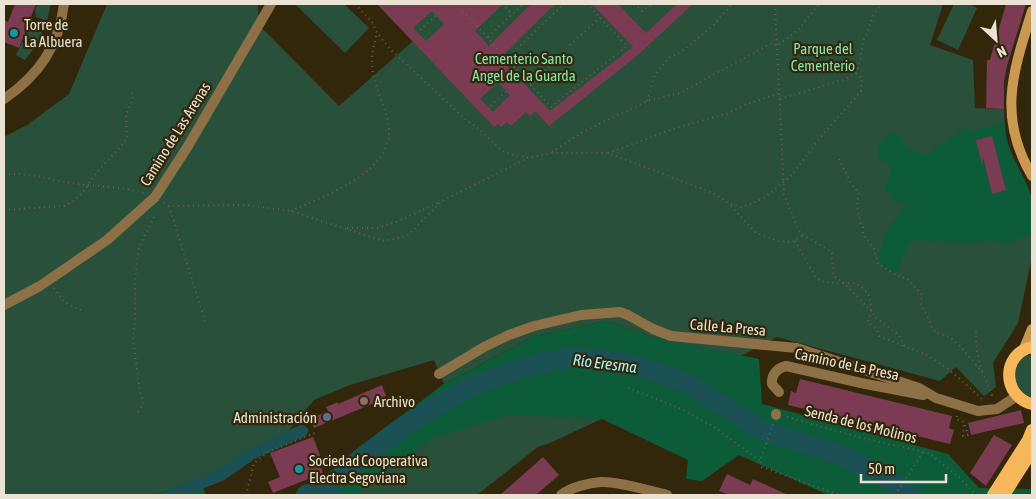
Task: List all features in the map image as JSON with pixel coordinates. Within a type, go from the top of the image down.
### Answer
[{"type":"main road","points":[[1032,11],[1013,76],[1011,102],[1013,122],[1021,153],[1032,176]]},
{"type":"main road","points":[[1032,330],[1028,349],[1014,358],[1009,369],[1009,381],[1017,396],[1032,404]]},
{"type":"main road","points":[[999,494],[1032,430]]},
{"type":"main road","points":[[999,494],[1032,451]]},
{"type":"street","points":[[4,99],[32,75],[46,57],[58,34],[64,4]]},
{"type":"street","name":"Camino de Las Arenas","points":[[4,305],[48,281],[107,240],[152,199],[188,146],[271,4]]},
{"type":"street","name":"Calle La Presa","points":[[439,374],[484,347],[534,326],[581,315],[620,312],[670,336],[797,348],[919,388],[936,398],[971,409],[985,411],[1000,407],[1017,396]]},
{"type":"street","name":"Camino de La Presa","points":[[779,392],[772,384],[773,376],[786,366],[936,398]]},
{"type":"street","points":[[561,495],[567,490],[602,482],[667,495]]},
{"type":"path","points":[[355,4],[372,22],[377,33],[391,50],[465,120],[479,129],[502,151],[529,158]]},
{"type":"path","points":[[456,4],[488,37],[521,77],[551,107],[627,46],[588,4]]},
{"type":"path","points":[[502,4],[512,14]]},
{"type":"path","points":[[488,37],[523,4]]},
{"type":"path","points":[[506,59],[564,4]]},
{"type":"path","points":[[634,4],[642,11],[652,4]]},
{"type":"path","points":[[647,101],[655,74],[669,58],[707,30],[732,4]]},
{"type":"path","points":[[775,4],[784,194],[798,229],[803,235],[832,252],[834,262],[833,275],[844,283],[876,318],[898,334],[905,347]]},
{"type":"path","points":[[777,46],[800,29],[819,4]]},
{"type":"path","points":[[780,99],[846,78],[856,72],[864,39],[874,14],[881,4]]},
{"type":"path","points":[[420,30],[442,10]]},
{"type":"path","points":[[570,45],[603,15]]},
{"type":"path","points":[[291,211],[333,192],[368,171],[382,156],[390,135],[388,120],[377,90],[372,59],[377,33]]},
{"type":"path","points":[[551,152],[582,132],[647,101],[680,93],[772,43],[777,46]]},
{"type":"path","points":[[530,84],[560,57]]},
{"type":"path","points":[[730,204],[742,207],[763,199],[784,183],[861,91],[862,78],[856,72]]},
{"type":"path","points":[[491,106],[513,85]]},
{"type":"path","points":[[4,210],[64,206],[74,201],[127,139],[126,115],[133,97],[131,90]]},
{"type":"path","points":[[608,153],[676,128],[729,113],[746,104],[780,93]]},
{"type":"path","points":[[345,228],[377,228],[424,211],[529,158],[551,152],[608,153],[713,193],[730,204],[755,232],[778,241],[792,242],[803,235]]},
{"type":"path","points":[[838,159],[852,185],[859,193],[857,205],[861,225],[864,227],[863,234],[874,249],[878,264],[900,277],[907,278],[922,295],[922,303],[936,333],[950,337],[956,342],[983,373]]},
{"type":"path","points":[[4,175],[17,173],[132,190],[169,206],[246,206],[291,211],[383,240],[407,236],[442,201]]},
{"type":"path","points":[[138,412],[143,405],[143,398],[140,392],[133,338],[135,279],[139,247],[154,217],[152,199]]},
{"type":"path","points":[[169,206],[206,321]]},
{"type":"path","points":[[795,241],[816,278],[824,282],[854,283],[863,288],[870,297],[871,311],[868,322],[877,330],[879,336],[929,355],[957,376],[987,404]]},
{"type":"path","points":[[48,281],[64,302],[84,312]]},
{"type":"path","points":[[976,331],[977,353],[983,373],[993,394]]},
{"type":"path","points":[[628,388],[682,409],[714,427],[760,461],[762,467],[839,495]]},
{"type":"path","name":"Senda de los Molinos","points":[[760,461],[776,414],[862,438],[929,453],[950,469],[976,495]]},
{"type":"path","points":[[956,419],[964,422]]},
{"type":"path","points":[[964,422],[968,435],[964,436],[964,429],[964,422]]},
{"type":"path","points":[[246,495],[254,463],[268,452],[317,432]]},
{"type":"path","points":[[896,495],[924,451]]},
{"type":"green space","points":[[38,4],[51,4],[47,21],[36,17],[35,9]]},
{"type":"green space","points":[[107,4],[258,4],[259,25],[339,106],[413,41],[377,4],[943,4],[930,45],[973,60],[975,108],[1004,109],[1005,138],[1032,198],[1032,257],[1018,323],[993,363],[996,387],[984,396],[956,367],[940,381],[777,337],[741,356],[656,338],[606,321],[534,336],[444,384],[434,360],[350,385],[314,400],[286,434],[247,459],[225,477],[203,486],[144,495],[4,495],[4,137],[27,125],[69,94]]},
{"type":"green space","points":[[295,4],[344,4],[369,28],[345,53]]},
{"type":"green space","points":[[954,4],[969,4],[977,8],[958,50],[937,40]]},
{"type":"green space","points":[[31,21],[45,26],[38,42],[26,37]]},
{"type":"green space","points":[[22,42],[35,47],[25,60],[16,55]]},
{"type":"green space","points":[[1005,124],[1008,145],[1028,186],[1032,200],[1032,235],[1005,245],[1001,241],[964,243],[914,240],[908,245],[897,272],[883,269],[879,257],[886,231],[907,206],[892,197],[885,187],[890,172],[889,164],[878,157],[878,148],[881,142],[894,132],[900,136],[905,145],[924,156],[966,128],[973,133],[975,130]]},
{"type":"green space","points":[[606,321],[656,338],[759,359],[762,404],[948,454],[979,488],[1032,489],[1032,495],[828,495],[739,455],[702,481],[686,479],[688,460],[602,419],[508,415],[433,438],[356,495],[293,495],[320,479],[332,475],[331,471],[444,384],[534,336]]},
{"type":"green space","points":[[1032,354],[1032,398],[1024,394],[1019,388],[1015,382],[1014,375],[1018,362]]},
{"type":"green space","points":[[683,381],[538,447],[477,495],[306,495],[393,434]]},
{"type":"green space","points":[[203,486],[205,495],[144,495]]},
{"type":"building","name":"Torre de La Albuera","points":[[15,4],[36,4],[19,48],[4,42],[4,20],[8,22]]},
{"type":"building","points":[[377,4],[503,4],[475,31],[489,46],[531,4],[555,4],[500,58],[550,111],[633,47],[592,4],[618,4],[646,33],[677,4],[693,4],[639,54],[549,126],[535,111],[530,116],[526,112],[511,126],[507,122],[501,127],[498,124],[494,127]],"holes":[[[432,11],[444,24],[426,41],[413,28]],[[498,82],[510,95],[493,112],[480,99]]]},
{"type":"building","points":[[1006,4],[1026,4],[1007,66],[1004,82],[1004,109],[986,108],[987,60],[990,60]]},
{"type":"building","points":[[992,136],[1006,190],[992,194],[983,157],[982,165],[976,140]]},
{"type":"building","points":[[800,379],[952,416],[949,428],[954,430],[950,444],[788,405],[791,391],[796,393]]},
{"type":"building","points":[[382,385],[386,396],[383,397],[384,399],[314,428],[310,419],[328,411],[326,407],[338,402],[338,404]]},
{"type":"building","points":[[1021,410],[1024,423],[971,435],[968,423]]},
{"type":"building","points":[[994,435],[1012,445],[986,486],[970,473]]},
{"type":"building","name":"Sociedad Cooperativa Electra Segoviana","points":[[313,437],[323,463],[320,465],[323,473],[273,493],[268,482],[280,477],[270,453]]},
{"type":"building","points":[[543,457],[559,475],[536,495],[500,495]]},
{"type":"building","points":[[727,474],[750,485],[753,479],[788,495],[729,495],[719,491]]},
{"type":"waterway","name":"Río Eresma","points":[[306,495],[328,487],[393,434],[430,409],[468,388],[518,369],[571,357],[631,364],[683,381],[764,431],[839,454],[888,479],[912,495]]},
{"type":"waterway","points":[[171,495],[221,475],[251,454],[302,431]]},
{"type":"place","name":"Torre de La Albuera","points":[[14,33]]},
{"type":"place","name":"Archivo","points":[[364,401]]},
{"type":"place","name":"Administración","points":[[327,417]]},
{"type":"place","name":"Sociedad Cooperativa Electra Segoviana","points":[[299,469]]},
{"type":"park label","name":"Parque del Cementerio","points":[[823,56]]},
{"type":"park label","name":"Cementerio Santo Angel de la Guarda","points":[[524,66]]}]
